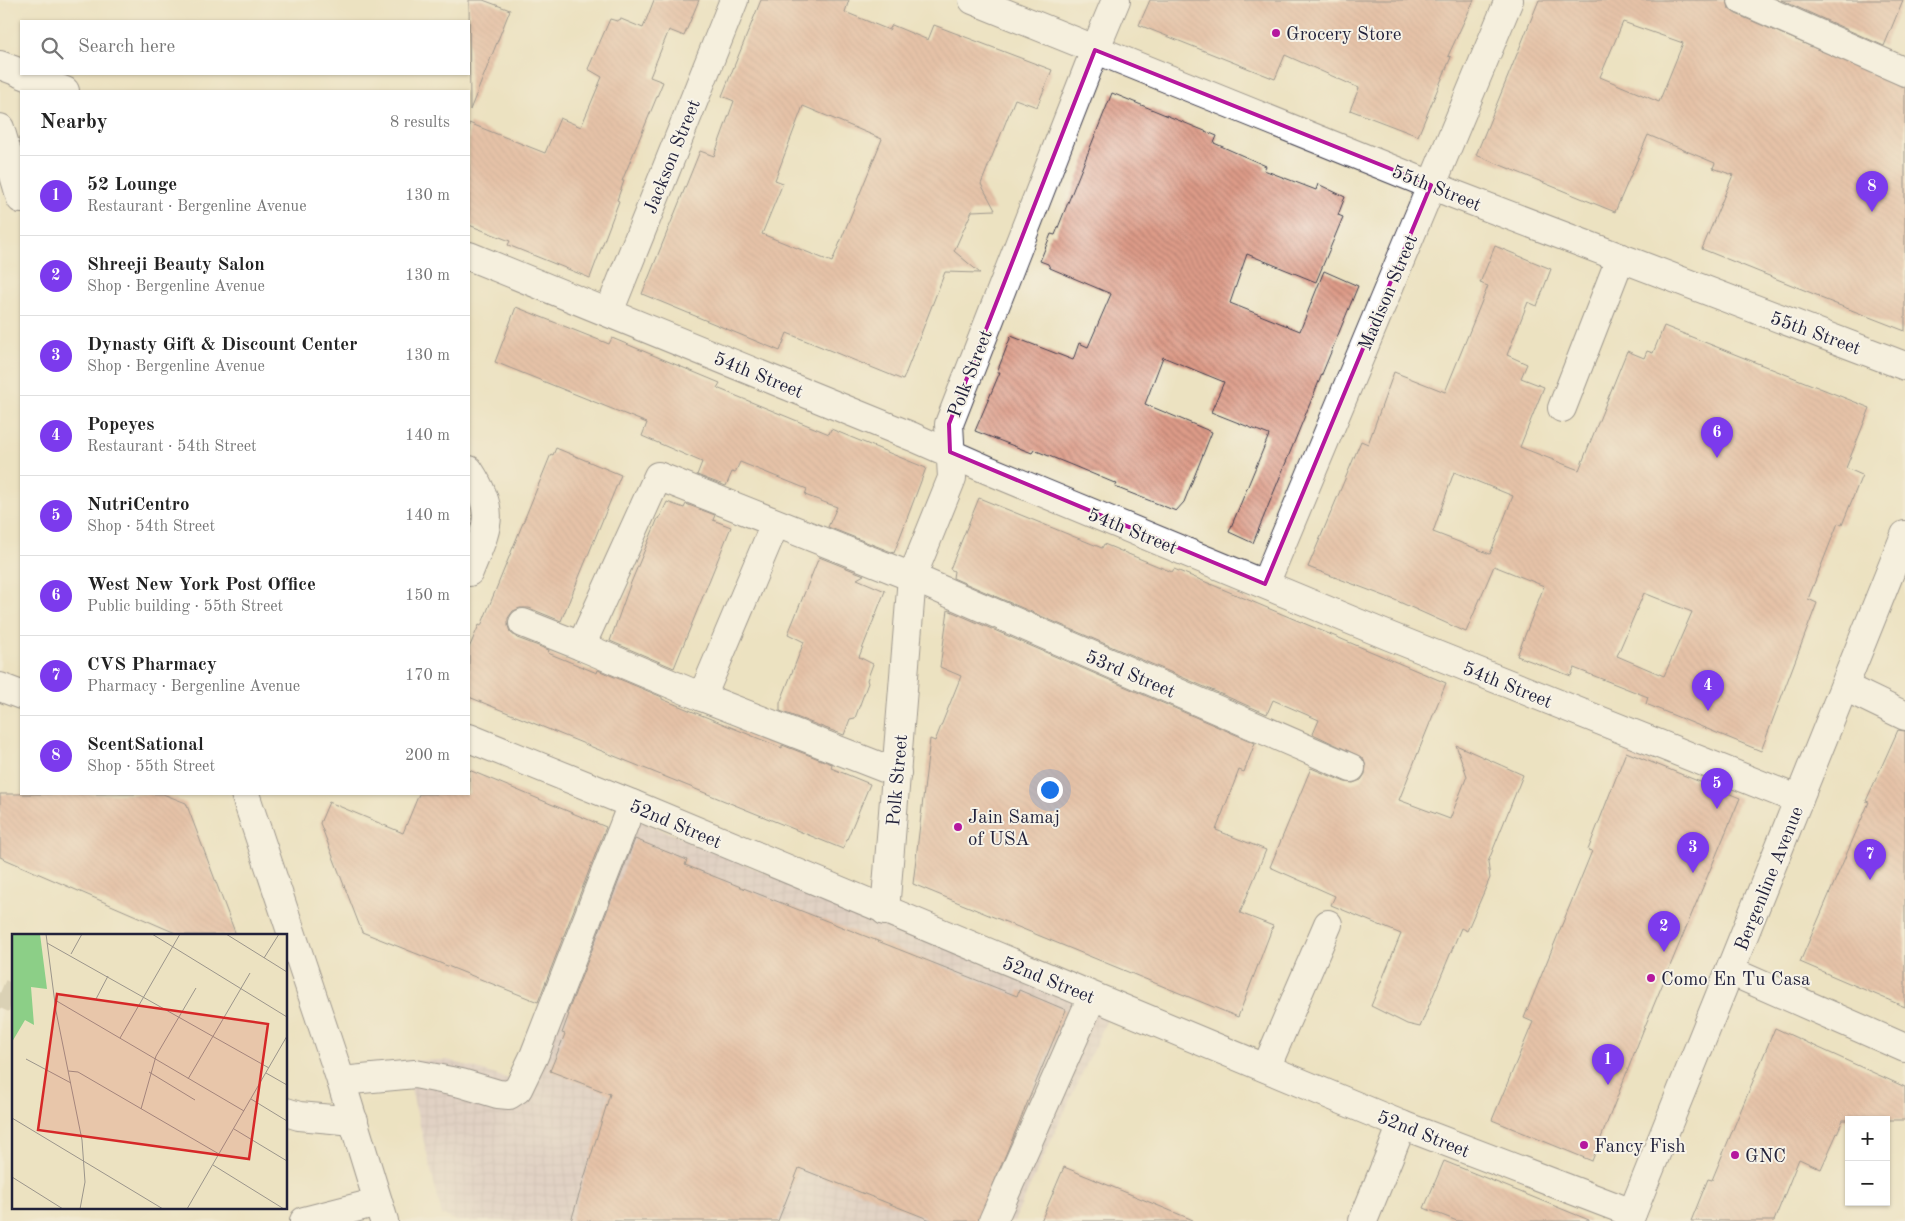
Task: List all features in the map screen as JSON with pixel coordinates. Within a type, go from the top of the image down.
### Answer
[{"type":"street","name":"Jackson Street","points":[[609,312],[734,0]]},
{"type":"street","name":"55th Street","points":[[973,0],[1431,185],[1620,259],[1905,366]]},
{"type":"street","name":"Polk Street","points":[[885,911],[912,577],[952,478],[949,424],[1116,0]]},
{"type":"street","name":"Madison Street","points":[[1265,584],[1509,0]]},
{"type":"street","points":[[1742,0],[1905,72]]},
{"type":"street","points":[[0,65],[20,73]]},
{"type":"street","points":[[25,75],[62,90]]},
{"type":"street","points":[[0,128],[20,196]]},
{"type":"street","name":"54th Street","points":[[470,256],[950,452],[1389,636],[1799,800]]},
{"type":"street","points":[[1562,408],[1620,259]]},
{"type":"street","points":[[470,472],[486,502],[488,525],[470,570]]},
{"type":"street","name":"53rd Street","points":[[581,646],[658,476],[912,577],[1351,768]]},
{"type":"street","points":[[702,697],[775,524]]},
{"type":"street","name":"Bergenline Avenue","points":[[1631,1217],[1905,535]]},
{"type":"street","points":[[523,623],[702,697],[897,773]]},
{"type":"street","points":[[0,687],[20,695]]},
{"type":"street","points":[[1845,687],[1905,716]]},
{"type":"street","name":"52nd Street","points":[[470,738],[1402,1125],[1631,1217]]},
{"type":"street","points":[[245,795],[341,1081],[381,1211],[304,1221]]},
{"type":"street","points":[[341,1081],[415,1074],[461,1082],[498,1094],[509,1094],[518,1089],[534,1056],[632,804]]},
{"type":"street","points":[[1266,1068],[1328,924]]},
{"type":"street","points":[[1730,971],[1905,1048]]},
{"type":"street","points":[[993,1221],[1092,997]]},
{"type":"street","points":[[288,1113],[299,1116],[354,1121]]},
{"type":"street","points":[[1363,1221],[1402,1125]]},
{"type":"highlighted area","points":[[1095,50],[1431,185],[1265,584],[950,452],[949,424]]},
{"type":"shaded area","points":[[617,811],[1109,1015],[1014,1221],[457,1221],[442,1215],[404,1061],[448,1060],[522,1083]]},
{"type":"building","points":[[469,0],[483,0],[510,10],[470,110],[470,20]]},
{"type":"building","points":[[654,0],[699,0],[684,36],[669,30],[650,77],[663,82],[622,181],[624,181],[617,200],[619,201],[590,278],[508,245],[510,241],[470,225],[470,123],[545,153],[560,118],[581,127],[602,77],[588,69],[610,19],[617,21],[621,19],[643,28]]},
{"type":"building","points":[[761,0],[849,0],[845,12],[889,30],[892,25],[928,40],[934,25],[1052,70],[1037,107],[1015,99],[981,184],[995,210],[972,211],[954,251],[980,273],[945,272],[903,380],[787,333],[780,351],[642,294],[700,151],[714,156],[734,101],[722,96]],"holes":[[[803,106],[882,139],[832,262],[762,234],[783,183],[775,180]]]},
{"type":"building","points":[[1150,0],[1474,0],[1448,56],[1451,57],[1418,136],[1350,110],[1359,88],[1285,55],[1275,79],[1139,25]]},
{"type":"building","points":[[1539,0],[1727,0],[1729,9],[1736,14],[1905,87],[1905,331],[1702,249],[1733,175],[1713,168],[1715,163],[1648,135],[1615,212],[1476,155]],"holes":[[[1623,22],[1683,43],[1659,102],[1600,77]]]},
{"type":"building","points":[[1781,0],[1903,0],[1884,46]]},
{"type":"building","points":[[1112,93],[1217,136],[1214,143],[1266,166],[1264,170],[1316,190],[1318,184],[1345,197],[1338,215],[1343,217],[1316,282],[1247,254],[1230,303],[1300,331],[1324,271],[1358,286],[1253,543],[1229,532],[1269,435],[1211,412],[1224,382],[1163,357],[1145,404],[1212,432],[1184,502],[1176,511],[1115,487],[1117,484],[1034,450],[1032,453],[975,431],[1000,372],[997,372],[1011,336],[1073,360],[1079,343],[1088,347],[1111,294],[1050,268],[1048,264],[1040,261],[1051,234],[1055,235]]},
{"type":"building","points":[[1495,246],[1551,269],[1537,306],[1528,302],[1507,355],[1527,364],[1521,378],[1544,387],[1520,447],[1579,470],[1627,351],[1644,358],[1647,351],[1653,353],[1664,326],[1870,408],[1846,468],[1862,475],[1842,525],[1838,523],[1808,599],[1817,603],[1761,751],[1646,704],[1648,697],[1574,668],[1571,676],[1517,656],[1544,586],[1494,566],[1466,632],[1395,600],[1308,567],[1361,441],[1368,444],[1394,372],[1445,392],[1488,286],[1480,283]],"holes":[[[1454,472],[1513,496],[1490,554],[1433,532]],[[1644,593],[1692,612],[1664,676],[1617,656]]]},
{"type":"building","points":[[516,307],[609,344],[612,338],[720,383],[717,388],[829,434],[831,429],[926,468],[894,553],[828,527],[837,507],[805,495],[807,489],[740,462],[735,473],[732,472],[726,486],[697,475],[702,462],[642,436],[647,423],[495,362]]},
{"type":"building","points":[[556,448],[621,475],[561,621],[529,608],[520,608],[513,611],[508,618],[510,632],[517,638],[549,650],[548,653],[597,673],[598,670],[662,697],[662,699],[782,748],[782,745],[832,764],[831,768],[870,784],[843,849],[470,697],[470,646],[479,625],[481,626],[551,454],[553,455]]},
{"type":"building","points":[[979,498],[1102,548],[1104,544],[1172,572],[1174,569],[1446,683],[1399,800],[1450,819],[1467,776],[1456,745],[1523,775],[1488,862],[1490,878],[1467,931],[1461,928],[1420,1027],[1407,1024],[1371,1006],[1401,934],[1331,905],[1335,896],[1270,867],[1311,768],[1345,782],[1353,783],[1361,780],[1365,774],[1366,766],[1363,758],[1313,734],[1319,720],[1273,700],[1267,714],[953,578],[954,571],[950,569]]},
{"type":"building","points":[[667,502],[684,508],[686,504],[715,515],[713,520],[731,527],[674,668],[610,641],[630,585],[658,518]]},
{"type":"building","points":[[819,557],[864,575],[857,579],[885,591],[859,657],[873,664],[867,680],[868,683],[855,718],[850,719],[844,735],[780,711],[780,703],[804,642],[788,634]]},
{"type":"building","points":[[948,610],[1255,743],[1244,772],[1239,770],[1216,830],[1266,850],[1240,913],[1273,926],[1238,1017],[913,884],[930,739],[935,741],[961,676],[940,667]]},
{"type":"building","points":[[1898,730],[1905,731],[1905,1007],[1800,962],[1869,802],[1866,801]]},
{"type":"building","points":[[1626,752],[1740,798],[1643,1031],[1592,1161],[1492,1120],[1533,1022],[1524,1018],[1592,851],[1588,850]]},
{"type":"building","points":[[470,770],[606,827],[538,1002],[362,932],[320,823],[329,802],[403,833],[419,795],[470,795]]},
{"type":"building","points":[[0,794],[166,795],[186,803],[236,934],[178,934],[0,857]]},
{"type":"building","points":[[635,839],[687,860],[685,865],[1017,996],[1019,990],[1066,1010],[978,1221],[933,1221],[799,1168],[778,1221],[571,1221],[610,1094],[550,1071],[565,1034],[562,1033],[569,1014],[567,1014]]},
{"type":"building","points":[[1775,1028],[1905,1087],[1905,1120],[1890,1120],[1890,1116],[1845,1116],[1845,1120],[1843,1120],[1821,1169],[1799,1159],[1774,1221],[1691,1221],[1708,1179],[1712,1180]]},
{"type":"building","points":[[1444,1161],[1589,1221],[1457,1221],[1424,1208]]},
{"type":"building","points":[[1064,1167],[1193,1220],[1193,1221],[1041,1221]]},
{"type":"tunnel","points":[[0,993],[12,998]]},
{"type":"place","name":"Grocery Store","points":[[1276,33]]},
{"type":"place","name":"ScentSational","points":[[1872,212]]},
{"type":"place","name":"West New York Post Office","points":[[1717,458]]},
{"type":"place","name":"Popeyes","points":[[1708,711]]},
{"type":"place","name":"NutriCentro","points":[[1717,809]]},
{"type":"place","name":"Jain Samaj of USA","points":[[958,827]]},
{"type":"place","name":"Dynasty Gift & Discount Center","points":[[1693,873]]},
{"type":"place","name":"CVS Pharmacy","points":[[1870,880]]},
{"type":"place","name":"Shreeji Beauty Salon","points":[[1664,952]]},
{"type":"place","name":"Como En Tu Casa","points":[[1651,978]]},
{"type":"place","name":"52 Lounge","points":[[1608,1085]]},
{"type":"place","name":"Fancy Fish","points":[[1584,1145]]},
{"type":"place","name":"GNC","points":[[1735,1155]]}]
